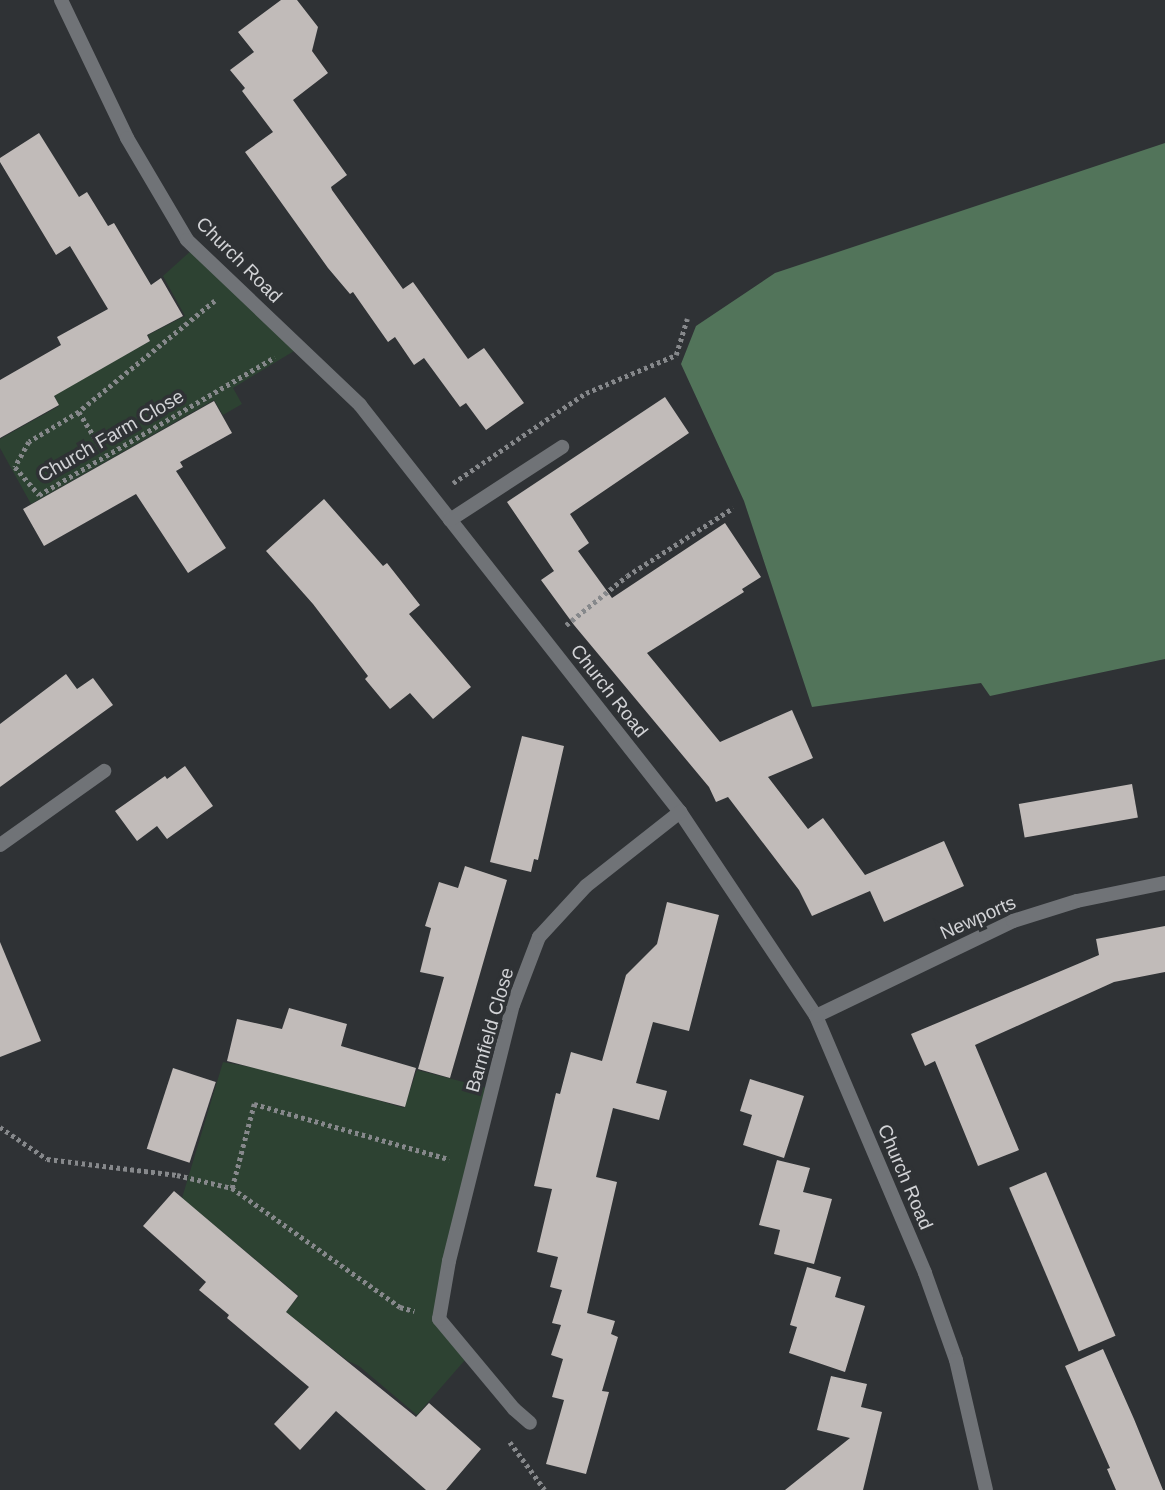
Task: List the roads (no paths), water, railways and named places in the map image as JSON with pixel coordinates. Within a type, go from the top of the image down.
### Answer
[{"type":"street","name":"Church Road","points":[[61,0],[127,138],[187,240],[360,405],[680,812],[816,1016],[925,1273],[956,1360],[986,1490]]},
{"type":"street","points":[[450,520],[562,447]]},
{"type":"street","points":[[0,845],[104,771]]},
{"type":"street","name":"Barnfield Close","points":[[530,1423],[514,1409],[439,1319],[449,1261],[513,1005],[539,937],[586,886],[680,812]]},
{"type":"street","name":"Newports","points":[[816,1016],[1013,921],[1077,901],[1165,883]]}]
